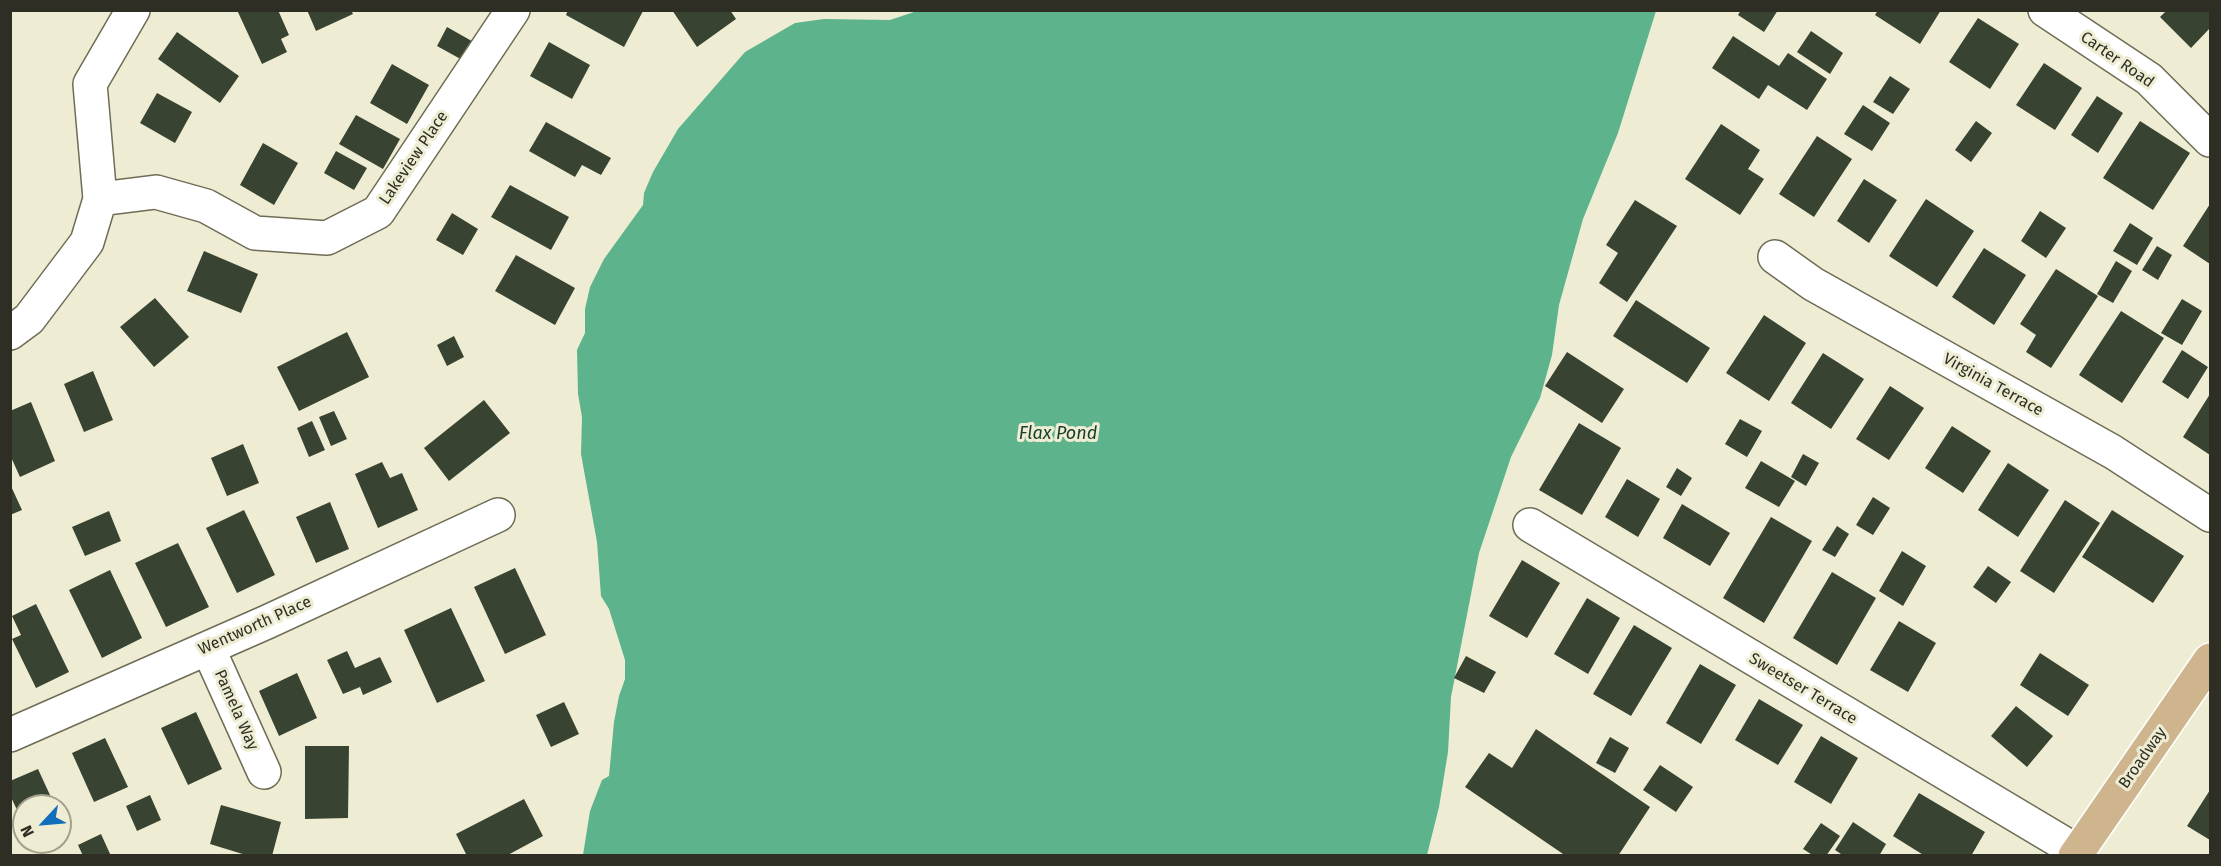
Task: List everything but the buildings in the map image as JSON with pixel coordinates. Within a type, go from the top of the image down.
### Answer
[{"type":"main road","name":"Broadway","points":[[2077,854],[2211,660]]},
{"type":"street","points":[[10,333],[29,319],[87,242],[100,199],[90,84],[133,10]]},
{"type":"street","name":"Lakeview Place","points":[[100,199],[156,192],[206,206],[255,233],[327,238],[378,212],[513,10]]},
{"type":"street","name":"Carter Road","points":[[2045,10],[2149,80],[2211,140]]},
{"type":"street","name":"Virginia Terrace","points":[[1774,257],[1813,284],[2113,452],[2211,515]]},
{"type":"street","name":"Wentworth Place","points":[[10,735],[208,648],[498,515]]},
{"type":"street","name":"Sweetser Terrace","points":[[1530,525],[2077,854]]},
{"type":"street","name":"Pamela Way","points":[[208,648],[264,772]]},
{"type":"water","name":"Flax Pond","points":[[920,10],[1656,11],[1618,133],[1583,219],[1559,305],[1552,355],[1540,398],[1511,457],[1479,553],[1451,697],[1448,752],[1439,807],[1427,855],[583,855],[590,811],[602,780],[609,776],[614,722],[625,679],[625,660],[609,609],[601,596],[597,542],[581,454],[582,417],[578,394],[577,350],[585,333],[585,309],[590,287],[604,259],[643,205],[644,193],[653,172],[678,129],[745,52],[795,23],[824,19],[890,20]]}]
